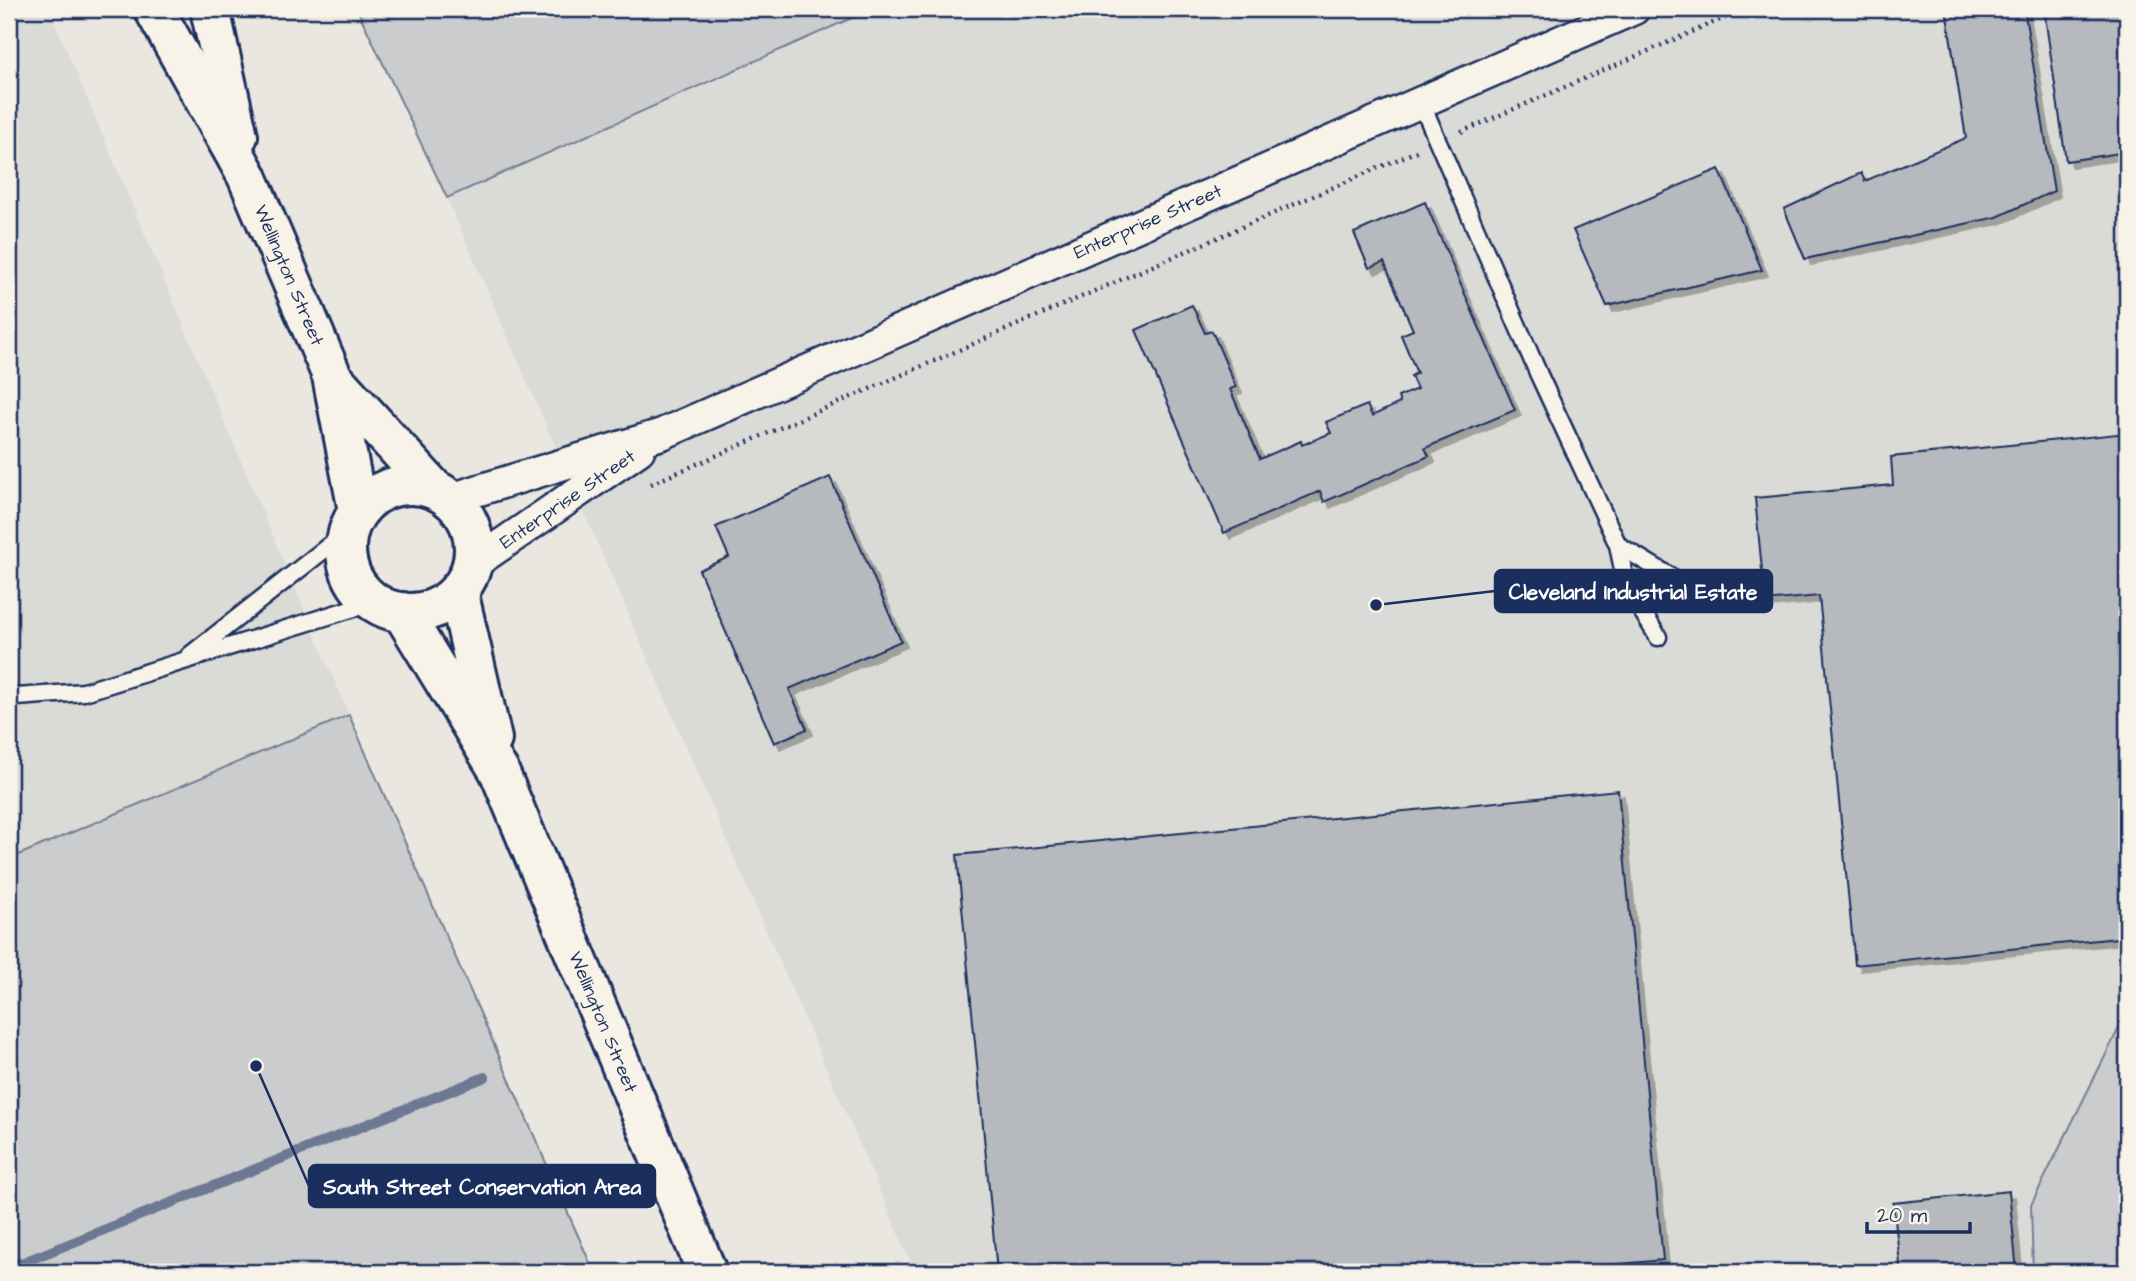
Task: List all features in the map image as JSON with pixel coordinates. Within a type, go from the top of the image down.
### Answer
[{"type":"main road","name":"Wellington Street","points":[[154,9],[247,176],[332,376],[354,520]]},
{"type":"main road","name":"Wellington Street","points":[[210,9],[247,176]]},
{"type":"main road","name":"Wellington Street","points":[[332,376],[442,494]]},
{"type":"main road","points":[[413,485],[442,494],[463,513],[471,529],[474,547],[465,578],[442,604],[423,611],[387,607],[358,587],[349,569],[346,550],[354,520],[373,496],[393,487],[413,485]]},
{"type":"main road","name":"Wellington Street","points":[[465,578],[499,771]]},
{"type":"main road","name":"Wellington Street","points":[[387,607],[499,771],[707,1272]]},
{"type":"street","name":"Enterprise Street","points":[[442,494],[662,434],[1420,100],[1634,9]]},
{"type":"street","name":"Enterprise Street","points":[[465,578],[662,434]]},
{"type":"lane","points":[[1420,100],[1539,375],[1619,545],[1626,585],[1658,637]]},
{"type":"lane","points":[[182,662],[354,520]]},
{"type":"lane","points":[[1619,545],[1685,585]]},
{"type":"lane","points":[[9,693],[17,697],[84,692],[182,662],[387,607]]},
{"type":"path","points":[[651,484],[1745,9]]},
{"type":"shaded area","points":[[9,9],[49,9],[349,715],[9,859]]},
{"type":"shaded area","points":[[357,9],[872,9],[447,198]]},
{"type":"shaded area","points":[[872,9],[2127,9],[2127,1012],[2031,1205],[2033,1272],[915,1272],[447,198]]},
{"type":"shaded area","points":[[349,715],[594,1272],[9,1272],[9,859]]},
{"type":"shaded area","points":[[2127,1012],[2127,1272],[2033,1272],[2031,1205]]},
{"type":"building","points":[[1946,9],[2024,9],[2054,191],[1997,217],[1805,259],[1784,209],[1861,173],[1865,181],[1966,138]]},
{"type":"building","points":[[2044,9],[2122,9],[2127,46],[2127,152],[2066,161]]},
{"type":"building","points":[[1719,169],[1762,270],[1607,306],[1573,230]]},
{"type":"building","points":[[1425,202],[1515,410],[1425,448],[1429,456],[1324,502],[1320,491],[1224,533],[1136,330],[1192,305],[1205,333],[1212,331],[1236,387],[1230,389],[1260,459],[1301,441],[1302,445],[1331,433],[1326,422],[1367,405],[1372,416],[1400,403],[1398,397],[1417,389],[1411,376],[1417,373],[1401,335],[1413,330],[1384,262],[1369,268],[1354,233]]},
{"type":"building","points":[[2127,433],[2127,937],[1855,965],[1819,596],[1765,601],[1755,498],[1893,485],[1891,457]]},
{"type":"building","points":[[830,477],[901,641],[789,689],[807,729],[774,743],[699,570],[729,557],[716,527]]},
{"type":"building","points":[[1618,790],[1663,1260],[1533,1272],[997,1272],[957,855]]},
{"type":"building","points":[[2009,1191],[2017,1272],[1901,1272],[1893,1203]]},
{"type":"waterway","points":[[9,1268],[485,1077]]},
{"type":"place","name":"Cleveland Industrial Estate","points":[[1376,605]]},
{"type":"place","name":"South Street Conservation Area","points":[[256,1066]]}]
